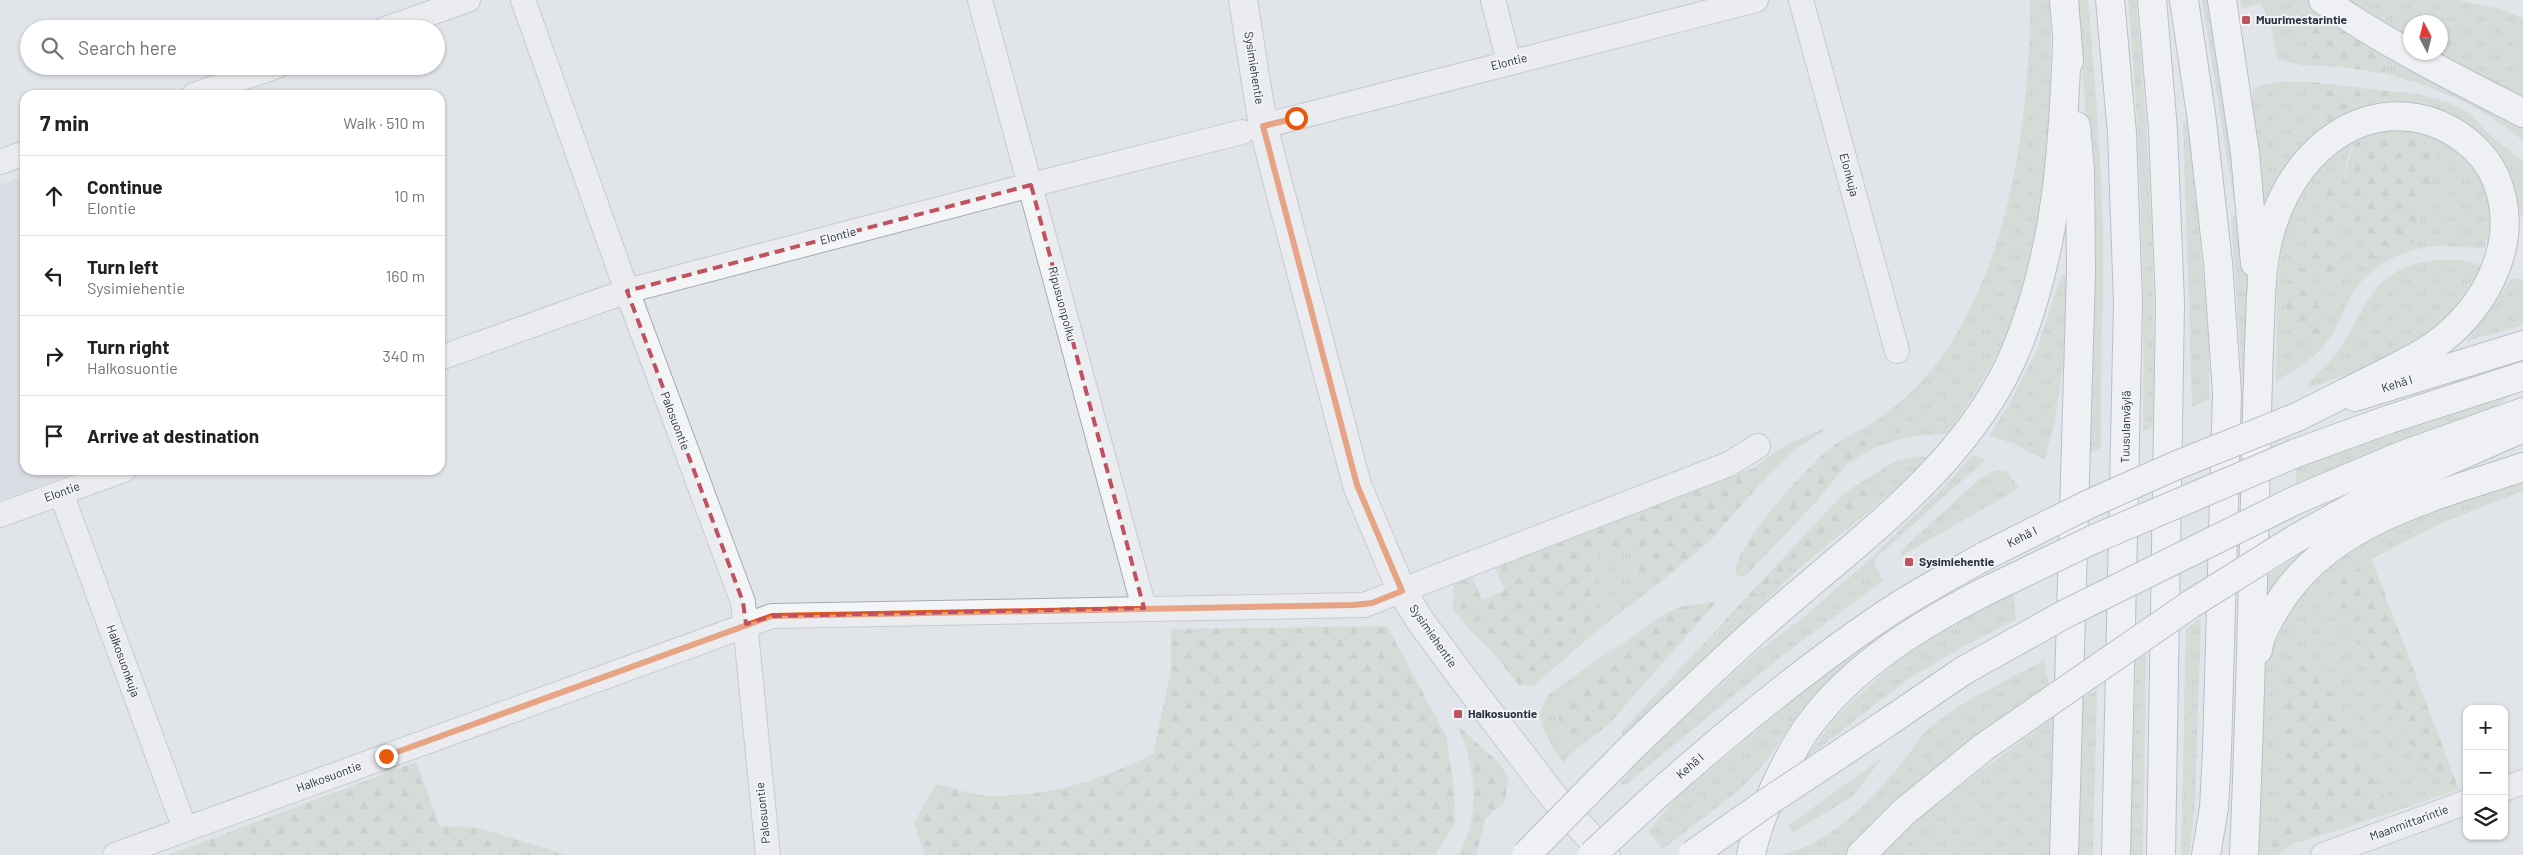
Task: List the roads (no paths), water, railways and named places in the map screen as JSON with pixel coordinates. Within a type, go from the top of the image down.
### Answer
[{"type":"highway","points":[[2064,0],[2080,171],[2081,272],[2064,855]]},
{"type":"highway","name":"Tuusulanväylä","points":[[2110,0],[2122,133],[2128,303],[2116,855]]},
{"type":"highway","points":[[2152,0],[2163,130],[2170,303],[2161,855]]},
{"type":"highway","points":[[2184,0],[2202,120],[2218,263],[2227,393],[2217,752],[2214,808],[2206,855]]},
{"type":"highway","points":[[2222,0],[2245,153],[2251,207],[2258,354]]},
{"type":"highway","points":[[2323,0],[2404,50],[2523,113]]},
{"type":"highway","points":[[1526,855],[1626,753],[1741,643],[1899,507],[1935,471],[1969,429],[2015,352],[2033,303],[2047,256],[2056,204],[2067,43]]},
{"type":"highway","points":[[2244,855],[2258,354],[2266,247],[2278,208],[2290,183],[2302,166],[2327,141],[2345,130],[2377,119],[2407,116],[2439,124],[2463,139],[2486,162],[2495,177],[2504,212],[2503,240],[2498,262],[2475,307],[2438,343],[2412,359],[2297,417]]},
{"type":"highway","name":"Kehä I","points":[[1592,855],[1658,794],[1766,701],[1876,621],[1985,556],[2089,504],[2297,417],[2523,345]]},
{"type":"highway","points":[[1751,855],[1766,805],[1791,753],[1809,725],[1831,698],[1858,672],[1911,634],[1984,592],[2092,540],[2296,453],[2390,419],[2523,376]]},
{"type":"highway","points":[[1692,855],[1963,671],[2065,614],[2296,500],[2403,455],[2523,412]]},
{"type":"highway","points":[[1861,855],[1906,811],[1984,747],[2191,604],[2295,539],[2391,486],[2523,428]]},
{"type":"highway","points":[[2248,758],[2258,645],[2270,618],[2293,583],[2339,541],[2380,519],[2523,467]]},
{"type":"street","points":[[411,20],[468,0]]},
{"type":"street","name":"Palosuontie","points":[[523,0],[626,291],[743,602],[768,855]]},
{"type":"street","name":"Ripusuonpolku","points":[[980,0],[1144,608]]},
{"type":"street","name":"Sysimiehentie","points":[[1243,0],[1252,129],[1357,485],[1402,591],[1461,676],[1552,795],[1606,855]]},
{"type":"street","points":[[1493,0],[1509,62]]},
{"type":"street","name":"Elontie","points":[[445,356],[626,291],[1030,185],[1756,0]]},
{"type":"street","name":"Elonkuja","points":[[1801,0],[1896,351]]},
{"type":"street","points":[[208,90],[251,75]]},
{"type":"street","points":[[0,162],[20,156]]},
{"type":"street","name":"Halkosuontie","points":[[115,855],[772,616],[1364,605],[1729,464],[1758,446]]},
{"type":"street","name":"Elontie","points":[[0,515],[109,475]]},
{"type":"street","name":"Halkosuonkuja","points":[[60,492],[185,828]]},
{"type":"street","points":[[2508,788],[2523,782]]},
{"type":"street","name":"Maanmittarintie","points":[[2323,855],[2463,803]]},
{"type":"place","name":"Muurimestarintie","points":[[2246,20]]},
{"type":"place","name":"Sysimiehentie","points":[[1909,562]]},
{"type":"place","name":"Halkosuontie","points":[[1458,714]]}]
